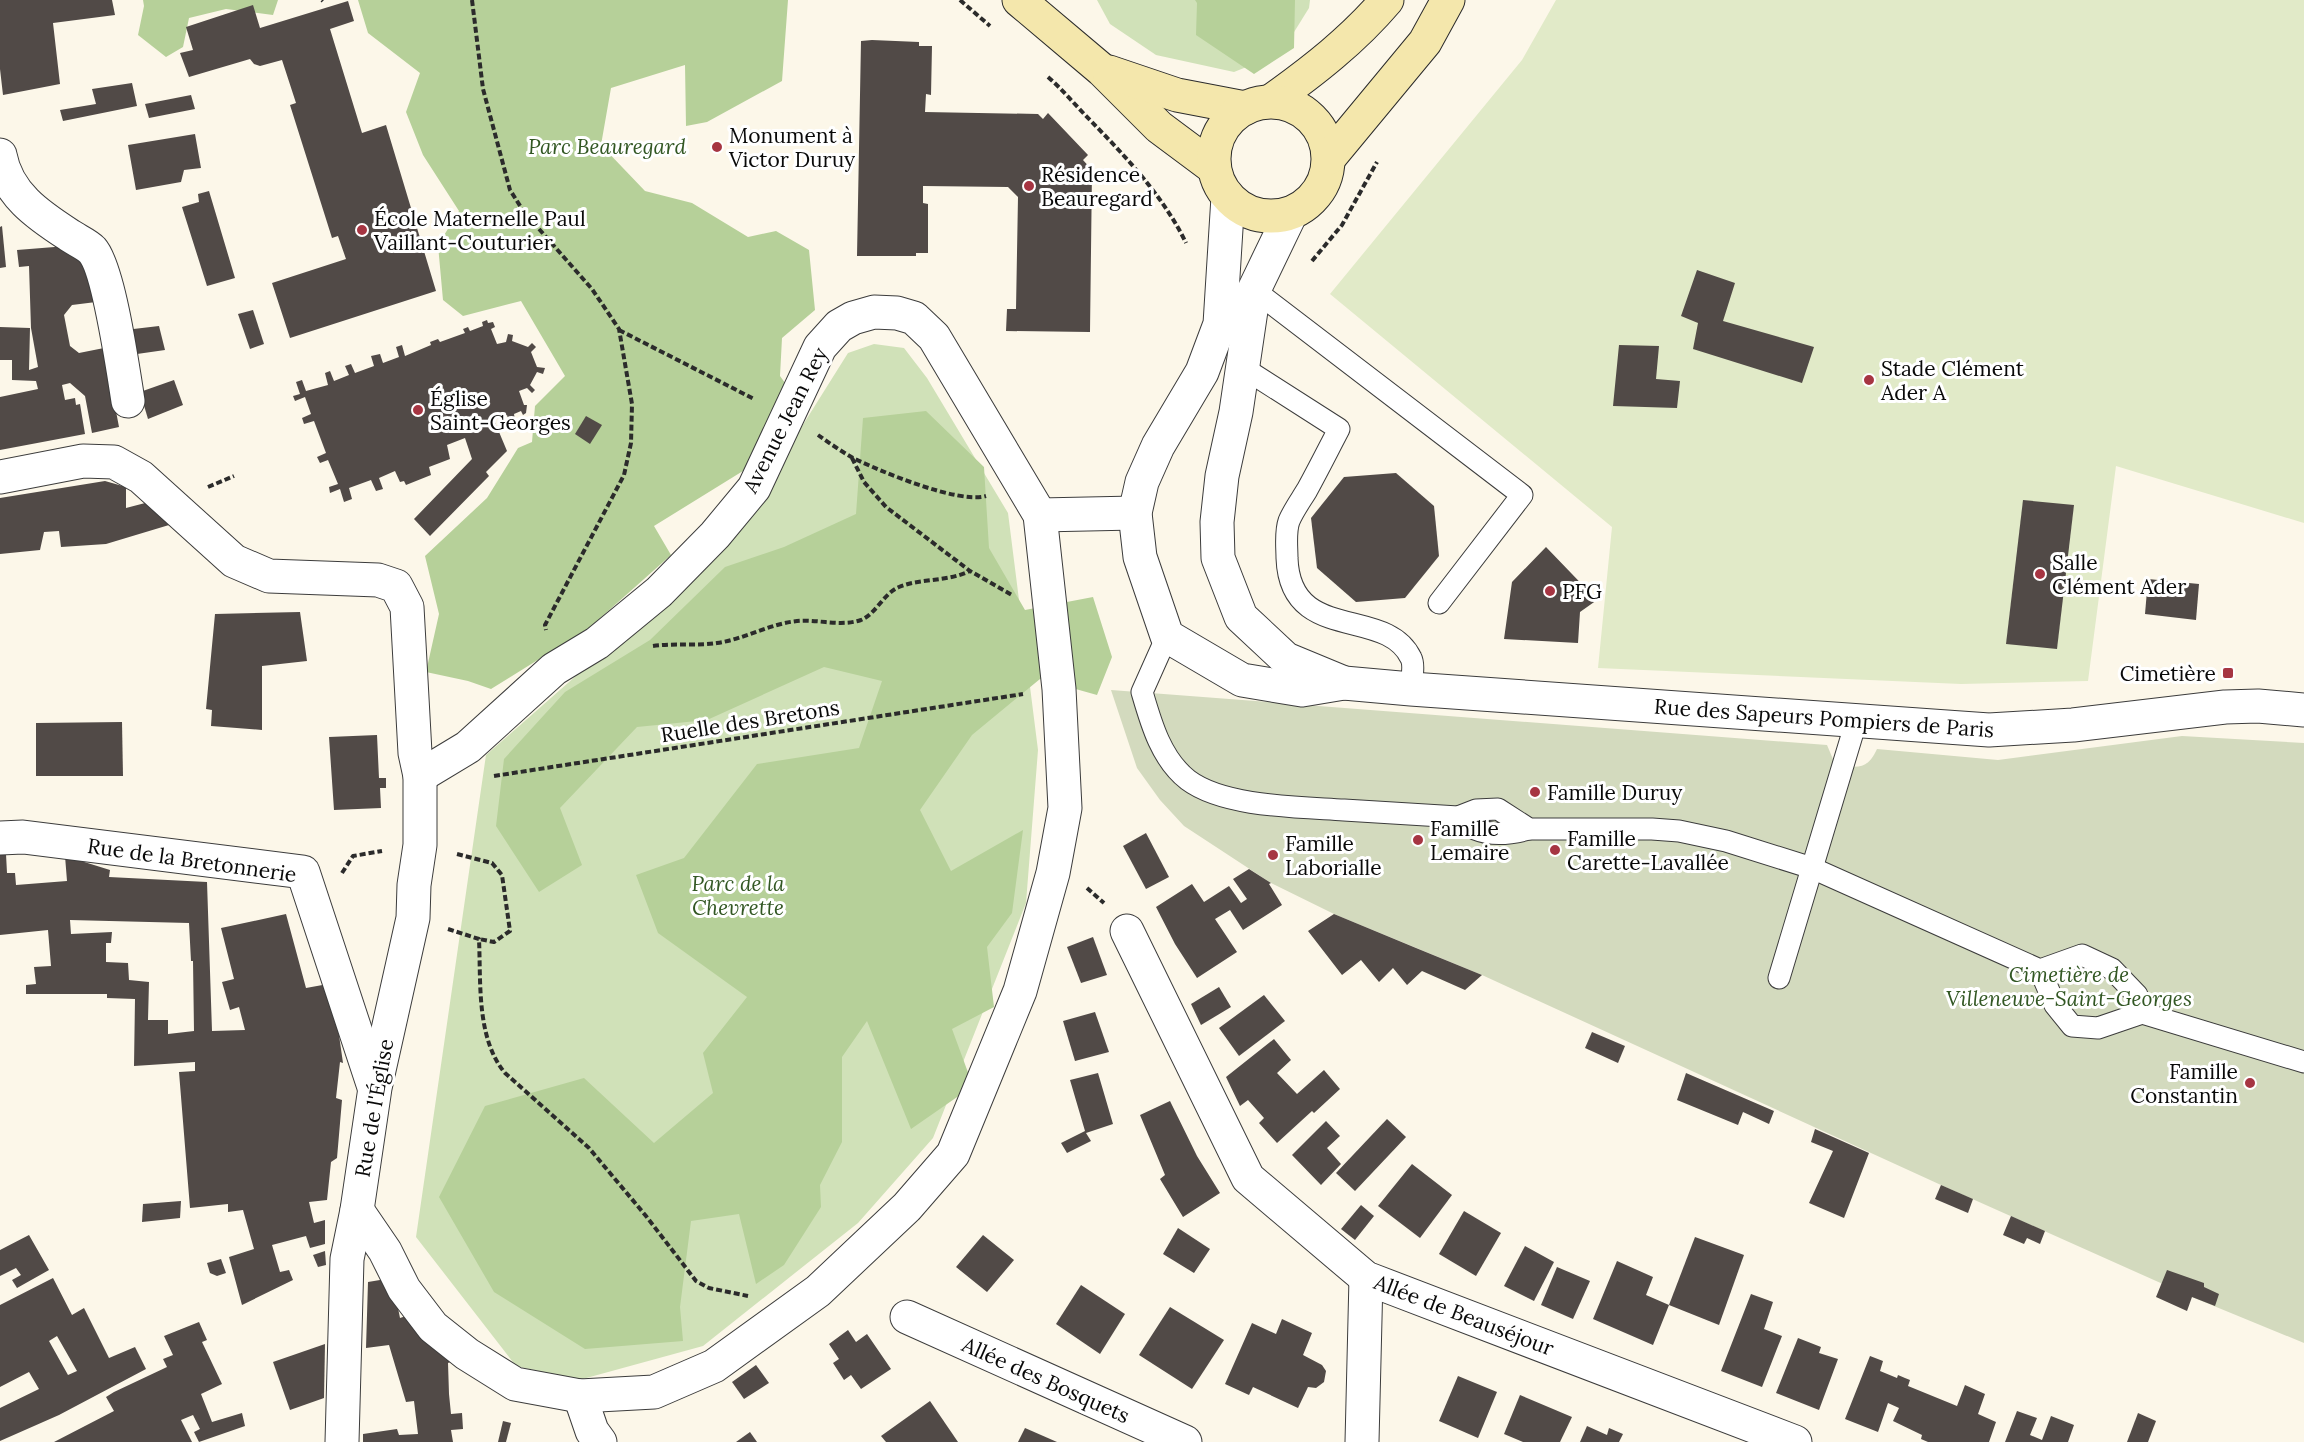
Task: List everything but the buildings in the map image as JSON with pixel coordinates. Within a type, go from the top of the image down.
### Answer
[{"type":"main road","points":[[1019,0],[1102,70],[1159,127],[1214,168]]},
{"type":"main road","points":[[1102,70],[1177,94],[1258,104],[1289,104],[1305,112],[1317,124],[1326,140],[1329,158],[1326,176],[1318,191],[1306,204],[1291,213],[1274,216],[1257,214],[1241,208],[1228,197],[1219,183],[1214,168],[1214,150],[1220,133],[1230,118],[1258,104],[1309,75],[1364,27],[1387,0]]},
{"type":"main road","points":[[1329,158],[1425,42],[1448,0]]},
{"type":"street","points":[[0,155],[2,168],[16,193],[39,215],[92,250],[103,271],[129,401]]},
{"type":"street","points":[[1167,636],[1140,557],[1135,513],[1142,482],[1158,446],[1202,372],[1220,324],[1228,197]]},
{"type":"street","name":"Rue des Sapeurs Pompiers de Paris","points":[[1291,213],[1257,282],[1236,412],[1222,476],[1217,522],[1218,558],[1241,617],[1286,658],[1344,683]]},
{"type":"street","name":"Avenue Jean Rey","points":[[420,776],[468,747],[554,669],[597,643],[659,592],[715,535],[754,488],[820,347],[839,326],[853,318],[874,312],[897,313],[914,318],[934,337],[1040,515]]},
{"type":"street","name":"Rue de l'Église","points":[[0,477],[83,461],[114,462],[141,477],[234,561],[268,576],[378,580],[396,586],[407,607],[415,753],[420,776],[420,845],[414,885],[413,918],[375,1088],[348,1259],[342,1442]]},
{"type":"street","points":[[357,1210],[385,1251],[404,1289],[433,1328],[467,1354],[514,1384],[580,1396],[654,1392],[714,1366],[818,1291],[907,1208],[953,1154],[1020,991],[1053,873],[1065,808],[1059,689],[1040,515],[1135,513]]},
{"type":"street","name":"Rue des Sapeurs Pompiers de Paris","points":[[1167,636],[1242,680],[1302,690],[1344,683],[1989,730],[2073,725],[2225,707],[2258,706],[2304,710]]},
{"type":"street","name":"Rue de la Bretonnerie","points":[[0,838],[23,837],[303,872],[375,1088]]},
{"type":"street","name":"Allée de Beauséjour","points":[[1127,931],[1248,1178],[1366,1278],[1795,1442]]},
{"type":"street","points":[[1362,1442],[1366,1278]]},
{"type":"street","name":"Allée des Bosquets","points":[[907,1317],[1185,1442]]},
{"type":"street","points":[[580,1396],[592,1431],[600,1442]]},
{"type":"lane","points":[[1257,282],[1522,495],[1439,603]]},
{"type":"lane","points":[[1242,368],[1339,429],[1288,522],[1288,574],[1300,598],[1312,609],[1334,620],[1360,625],[1386,634],[1402,644],[1412,660],[1411,689]]},
{"type":"lane","points":[[1167,636],[1142,692],[1160,743],[1175,766],[1188,780],[1207,790],[1234,799],[1272,805],[1458,817],[1476,810],[1498,809],[1529,829],[1679,831],[1756,850],[1812,868],[2040,970],[2055,1005],[2072,1026],[2098,1028],[2142,1013],[2304,1062]]},
{"type":"lane","points":[[1779,978],[1856,722]]},
{"type":"lane","points":[[2040,970],[2082,955],[2112,969],[2137,995],[2142,1013]]},
{"type":"path","points":[[472,0],[483,89],[510,190],[524,212],[592,289],[619,329],[633,404],[631,443],[624,475],[545,625],[554,669]]},
{"type":"path","points":[[960,0],[993,29]]},
{"type":"path","points":[[1042,72],[1111,142],[1158,197],[1179,228],[1200,272],[1224,274]]},
{"type":"path","points":[[1257,282],[1290,274],[1307,267],[1342,225],[1383,153]]},
{"type":"path","points":[[619,329],[789,417],[852,457],[919,485],[955,494],[982,497],[1020,482]]},
{"type":"path","points":[[852,457],[864,482],[886,507],[970,571],[1026,602],[1032,615],[1050,611]]},
{"type":"path","points":[[652,646],[675,643],[715,644],[738,639],[771,626],[797,621],[851,623],[864,618],[886,595],[899,587],[946,579],[970,571]]},
{"type":"path","name":"Ruelle des Bretons","points":[[468,747],[491,754],[492,776],[1059,689]]},
{"type":"path","points":[[311,896],[333,889],[353,856],[420,845],[492,863],[502,875],[510,931],[494,942],[413,918]]},
{"type":"path","points":[[479,939],[483,1005],[490,1047],[497,1063],[505,1073],[589,1148],[696,1281],[709,1288],[747,1296],[758,1295]]},
{"type":"green space","points":[[143,0],[278,0],[273,15],[226,9],[189,18],[183,47],[166,57],[138,35],[144,6]]},
{"type":"green space","name":"Parc Beauregard","points":[[358,0],[788,0],[782,81],[707,122],[686,126],[685,65],[611,88],[601,145],[645,191],[692,203],[748,237],[776,231],[809,250],[815,310],[782,338],[780,376],[803,408],[751,466],[654,526],[671,555],[589,628],[491,689],[468,681],[426,672],[439,614],[425,556],[487,498],[518,448],[532,442],[535,406],[565,376],[521,301],[463,316],[443,300],[438,245],[459,211],[423,155],[406,112],[420,73],[368,33]]},
{"type":"green space","points":[[1097,0],[1310,0],[1309,8],[1281,53],[1234,72],[1156,55],[1110,24]]},
{"type":"green space","points":[[1195,0],[1295,0],[1294,48],[1254,74],[1196,35],[1197,3]]},
{"type":"green space","name":"Stade Clément Ader A","points":[[1556,0],[2304,0],[2304,523],[2116,466],[2088,681],[1961,684],[1598,668],[1612,527],[1330,294],[1522,60]]},
{"type":"green space","name":"Parc de la Chevrette","points":[[874,344],[904,348],[927,378],[1008,513],[1038,750],[1026,903],[933,1138],[858,1223],[703,1346],[579,1380],[516,1366],[416,1237],[486,755],[644,616],[752,506],[848,353]]},
{"type":"green space","name":"Parc de la Chevrette","points":[[926,411],[984,467],[989,548],[1025,610],[1093,597],[1112,657],[1097,695],[1040,679],[972,735],[920,810],[951,871],[1023,830],[1012,913],[987,947],[994,1007],[952,1029],[973,1086],[911,1129],[867,1021],[842,1057],[842,1142],[820,1185],[821,1207],[784,1265],[756,1284],[739,1214],[691,1221],[680,1307],[683,1341],[585,1349],[494,1292],[439,1197],[485,1106],[584,1078],[654,1143],[713,1093],[703,1053],[747,997],[658,933],[636,875],[684,858],[757,764],[859,748],[882,681],[824,667],[707,720],[637,727],[560,808],[582,865],[539,892],[496,826],[504,759],[565,692],[650,640],[725,567],[784,547],[856,514],[863,418]]},
{"type":"green space","name":"Cimetière de Villeneuve-Saint-Georges","points":[[1111,690],[1827,745],[1835,764],[1855,767],[1869,761],[1877,749],[1998,760],[2182,736],[2304,743],[2304,1343],[2192,1297],[1482,975],[1334,914],[1271,883],[1184,826],[1160,800],[1137,768]]},
{"type":"place","name":"Monument à Victor Duruy","points":[[717,147]]},
{"type":"place","name":"Résidence Beauregard","points":[[1029,186]]},
{"type":"place","name":"École Maternelle Paul Vaillant-Couturier","points":[[362,230]]},
{"type":"place","name":"Stade Clément Ader A","points":[[1869,380]]},
{"type":"place","name":"Église Saint-Georges","points":[[418,410]]},
{"type":"place","name":"Salle Clément Ader","points":[[2040,574]]},
{"type":"place","name":"PFG","points":[[1550,591]]},
{"type":"place","name":"Cimetière","points":[[2228,673]]},
{"type":"place","name":"Famille Duruy","points":[[1535,792]]},
{"type":"place","name":"Famille Lemaire","points":[[1418,840]]},
{"type":"place","name":"Famille Carette-Lavallée","points":[[1555,850]]},
{"type":"place","name":"Famille Laborialle","points":[[1273,855]]},
{"type":"place","name":"Famille Constantin","points":[[2250,1083]]}]
